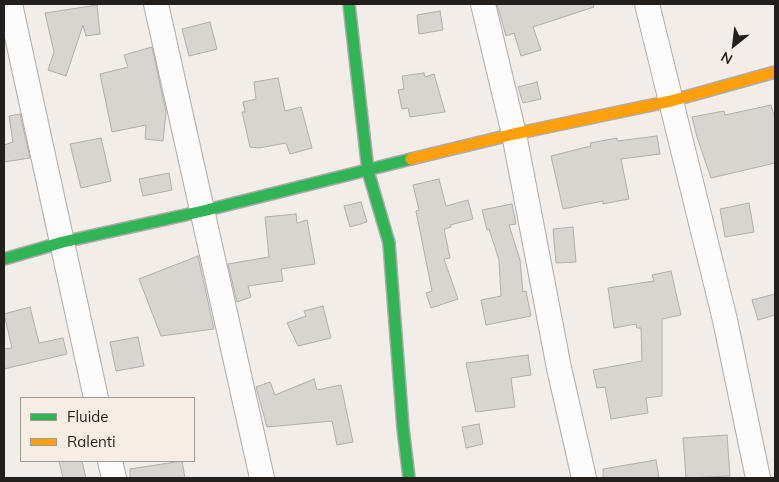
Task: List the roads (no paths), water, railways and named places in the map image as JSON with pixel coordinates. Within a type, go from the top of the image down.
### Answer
[{"type":"street","points":[[10,4],[96,397]]},
{"type":"street","points":[[156,4],[262,478]]},
{"type":"street","points":[[349,4],[368,171],[389,243],[403,428],[409,478]]},
{"type":"street","points":[[483,4],[514,134],[559,368],[584,478]]},
{"type":"street","points":[[647,4],[725,320],[758,478]]},
{"type":"street","points":[[4,259],[62,242],[203,211],[514,134],[671,101],[775,72]]},
{"type":"street","points":[[110,462],[114,478]]}]
